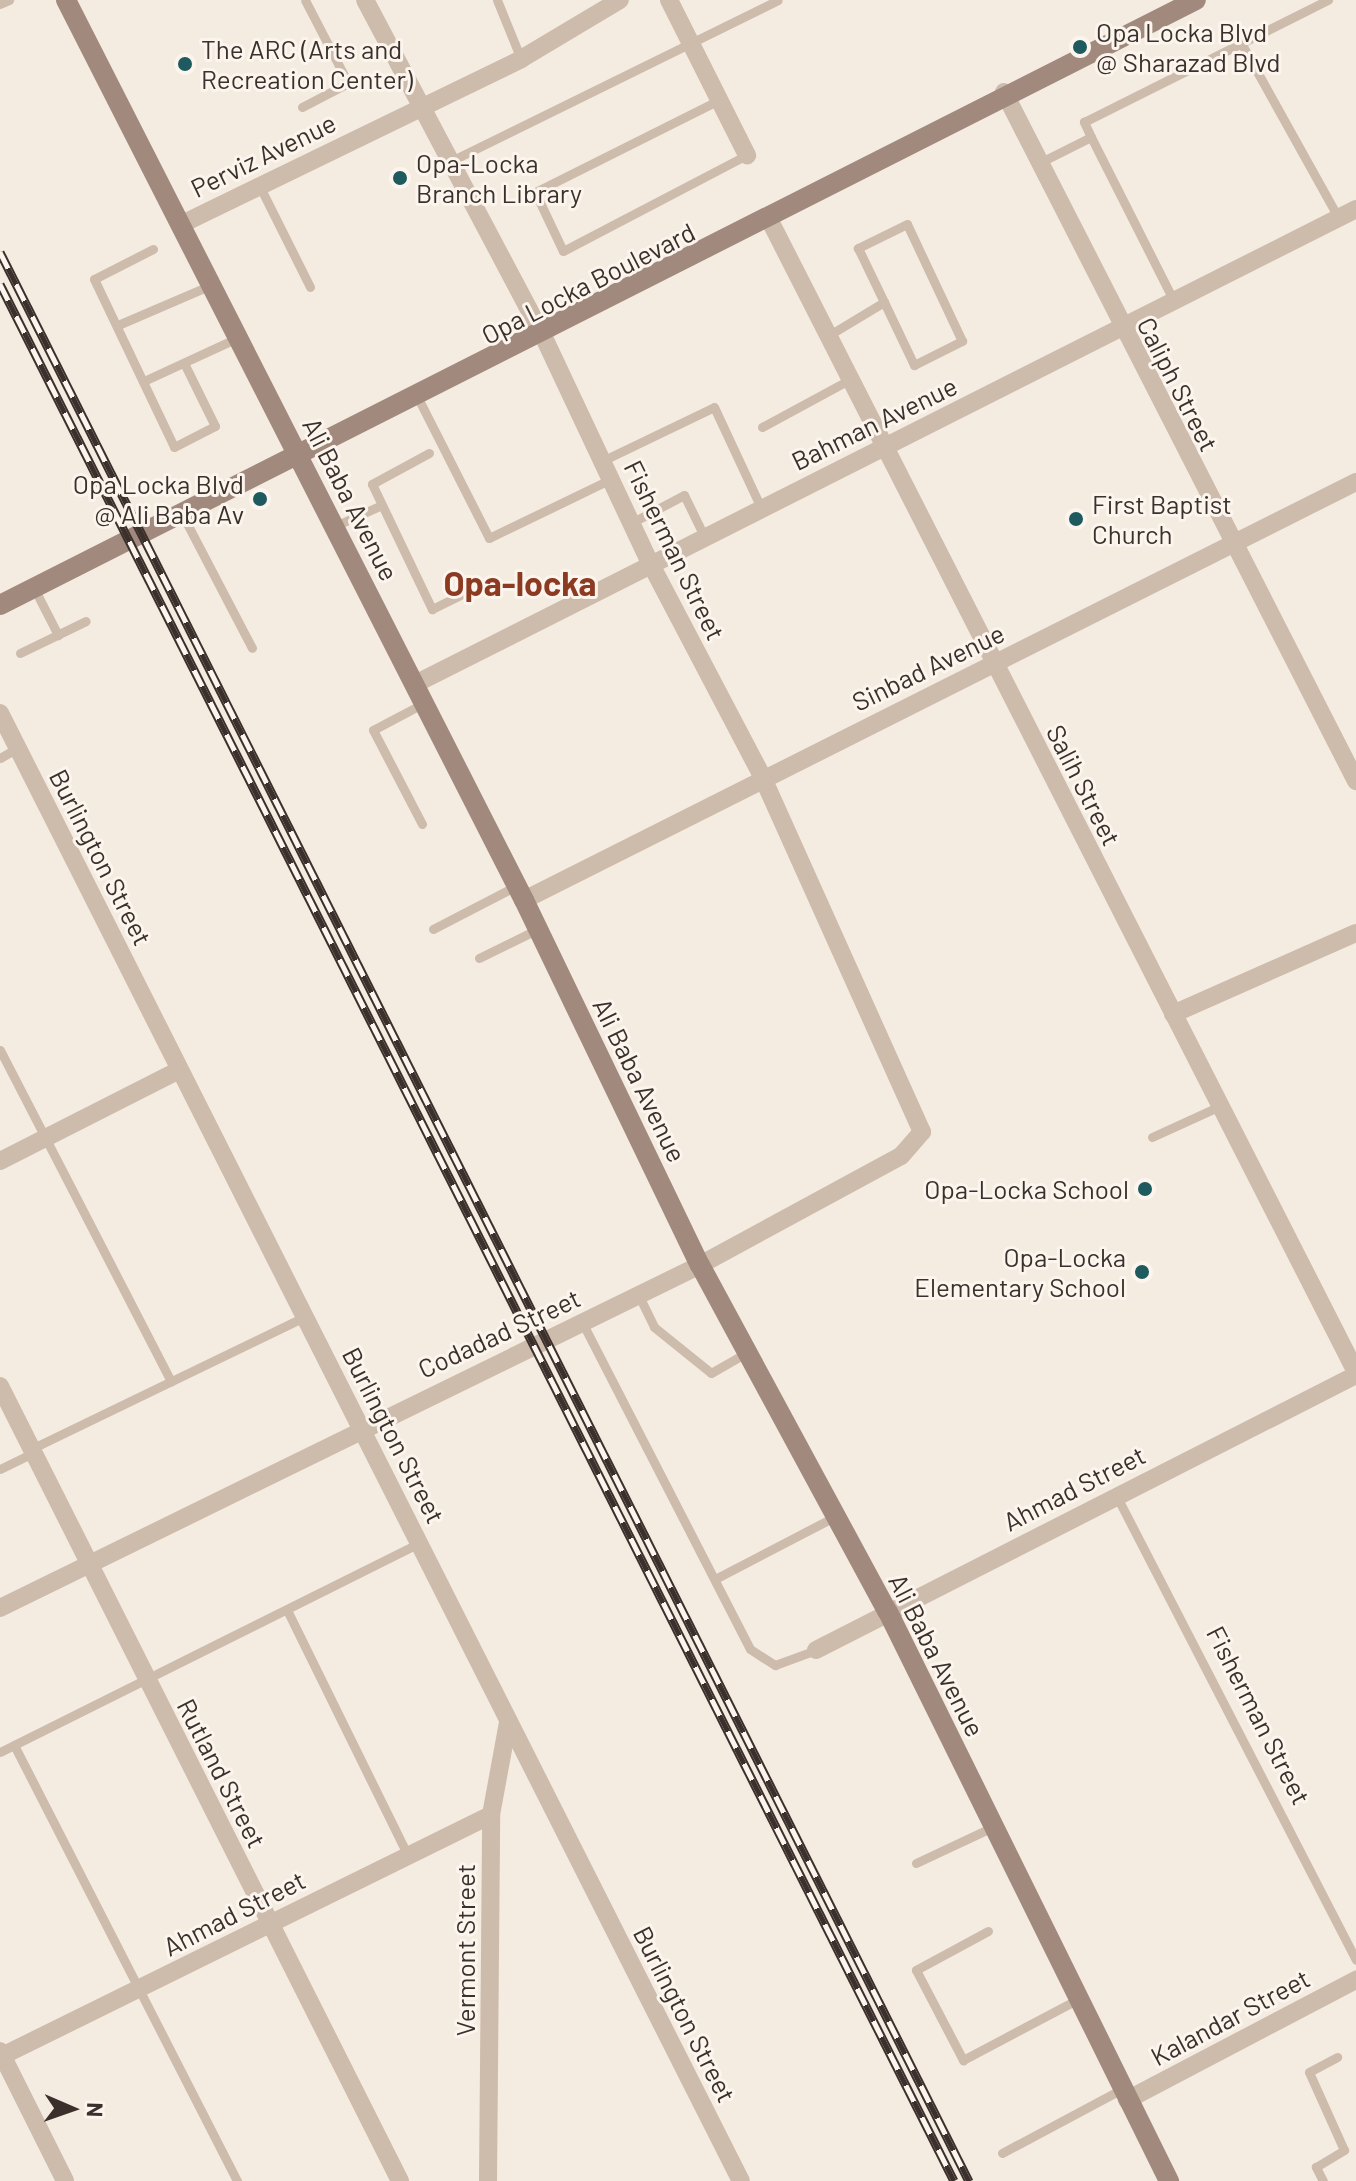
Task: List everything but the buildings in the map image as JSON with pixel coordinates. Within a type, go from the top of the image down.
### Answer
[{"type":"street","name":"Ali Baba Avenue","points":[[66,0],[184,223],[520,893],[700,1265],[888,1612],[1169,2181]]},
{"type":"street","name":"Fisherman Street","points":[[365,0],[543,336],[650,563],[762,776],[922,1132]]},
{"type":"street","name":"Perviz Avenue","points":[[184,223],[521,59],[620,0]]},
{"type":"street","points":[[669,0],[747,155]]},
{"type":"street","name":"Opa Locka Boulevard","points":[[0,605],[543,336],[1004,92],[1196,0]]},
{"type":"street","name":"Caliph Street","points":[[1004,92],[1231,545],[1356,781]]},
{"type":"street","name":"Bahman Avenue","points":[[415,684],[1356,209]]},
{"type":"street","name":"Salih Street","points":[[769,219],[880,450],[1356,1373]]},
{"type":"street","name":"Sinbad Avenue","points":[[520,893],[993,665],[1356,482]]},
{"type":"street","name":"Burlington Street","points":[[0,713],[741,2181]]},
{"type":"street","points":[[1173,1014],[1356,933]]},
{"type":"street","points":[[0,1161],[179,1070]]},
{"type":"street","name":"Codadad Street","points":[[0,1608],[362,1425],[583,1324],[700,1265],[901,1156],[922,1132]]},
{"type":"street","name":"Ahmad Street","points":[[816,1650],[1356,1373]]},
{"type":"street","name":"Rutland Street","points":[[0,1386],[400,2181]]},
{"type":"street","name":"Vermont Street","points":[[488,2181],[491,1815],[508,1722]]},
{"type":"street","name":"Ahmad Street","points":[[1,2054],[140,1989],[491,1815]]},
{"type":"street","name":"Kalandar Street","points":[[1125,2094],[1356,1980]]},
{"type":"street","points":[[1,2054],[65,2181]]},
{"type":"lane","points":[[0,4],[9,0]]},
{"type":"lane","points":[[302,107],[348,83],[305,0]]},
{"type":"lane","points":[[497,0],[521,59]]},
{"type":"lane","points":[[451,161],[778,0]]},
{"type":"lane","points":[[1174,301],[1084,122],[1240,41],[1328,0]]},
{"type":"lane","points":[[1240,41],[1338,217]]},
{"type":"lane","points":[[719,100],[535,192],[563,251],[747,155]]},
{"type":"lane","points":[[1039,163],[1091,137]]},
{"type":"lane","points":[[259,185],[310,287]]},
{"type":"lane","points":[[907,224],[962,341],[914,365],[884,302],[858,248],[907,224]]},
{"type":"lane","points":[[153,249],[94,279],[146,380],[174,447],[215,426],[184,363]]},
{"type":"lane","points":[[118,325],[214,284]]},
{"type":"lane","points":[[826,337],[884,302]]},
{"type":"lane","points":[[146,380],[240,336]]},
{"type":"lane","points":[[762,427],[847,381]]},
{"type":"lane","points":[[418,398],[489,538],[611,479]]},
{"type":"lane","points":[[602,461],[714,407],[761,508]]},
{"type":"lane","points":[[429,453],[372,484],[432,609],[489,581]]},
{"type":"lane","points":[[631,523],[684,495],[704,536]]},
{"type":"lane","points":[[335,526],[382,505]]},
{"type":"lane","points":[[182,514],[252,648]]},
{"type":"lane","points":[[34,588],[58,635]]},
{"type":"lane","points":[[20,653],[86,621]]},
{"type":"lane","points":[[422,824],[373,730],[424,703]]},
{"type":"lane","points":[[0,758],[17,748]]},
{"type":"lane","points":[[433,929],[520,893]]},
{"type":"lane","points":[[479,958],[538,929]]},
{"type":"lane","points":[[0,1050],[171,1382]]},
{"type":"lane","points":[[1152,1137],[1220,1106]]},
{"type":"lane","points":[[639,1296],[654,1327],[711,1373],[747,1352]]},
{"type":"lane","points":[[0,1469],[304,1317]]},
{"type":"lane","points":[[583,1324],[758,1657],[793,1664],[816,1650]]},
{"type":"lane","name":"Fisherman Street","points":[[1116,1495],[1356,1960]]},
{"type":"lane","points":[[715,1579],[836,1516]]},
{"type":"lane","points":[[0,1752],[420,1543]]},
{"type":"lane","points":[[287,1610],[408,1856]]},
{"type":"lane","points":[[14,1745],[237,2181]]},
{"type":"lane","points":[[916,1863],[993,1827]]},
{"type":"lane","points":[[988,1931],[916,1970],[963,2060],[1078,1999]]},
{"type":"lane","points":[[1323,2181],[1316,2167],[1344,2150],[1309,2072],[1337,2057]]},
{"type":"lane","points":[[1002,2153],[1125,2094]]},
{"type":"railway","points":[[0,252],[969,2181]]},
{"type":"railway","points":[[0,284],[954,2181]]},
{"type":"place","name":"Opa Locka Blvd @ Sharazad Blvd","points":[[1080,47]]},
{"type":"place","name":"The ARC (Arts and Recreation Center)","points":[[185,64]]},
{"type":"place","name":"Opa-Locka Branch Library","points":[[400,178]]},
{"type":"place","name":"Opa Locka Blvd @ Ali Baba Av","points":[[260,499]]},
{"type":"place","name":"First Baptist Church","points":[[1076,519]]},
{"type":"place","name":"Opa-Locka School","points":[[1145,1189]]},
{"type":"place","name":"Opa-Locka Elementary School","points":[[1142,1272]]},
{"type":"district","name":"Opa-locka","points":[[520,583]]}]
